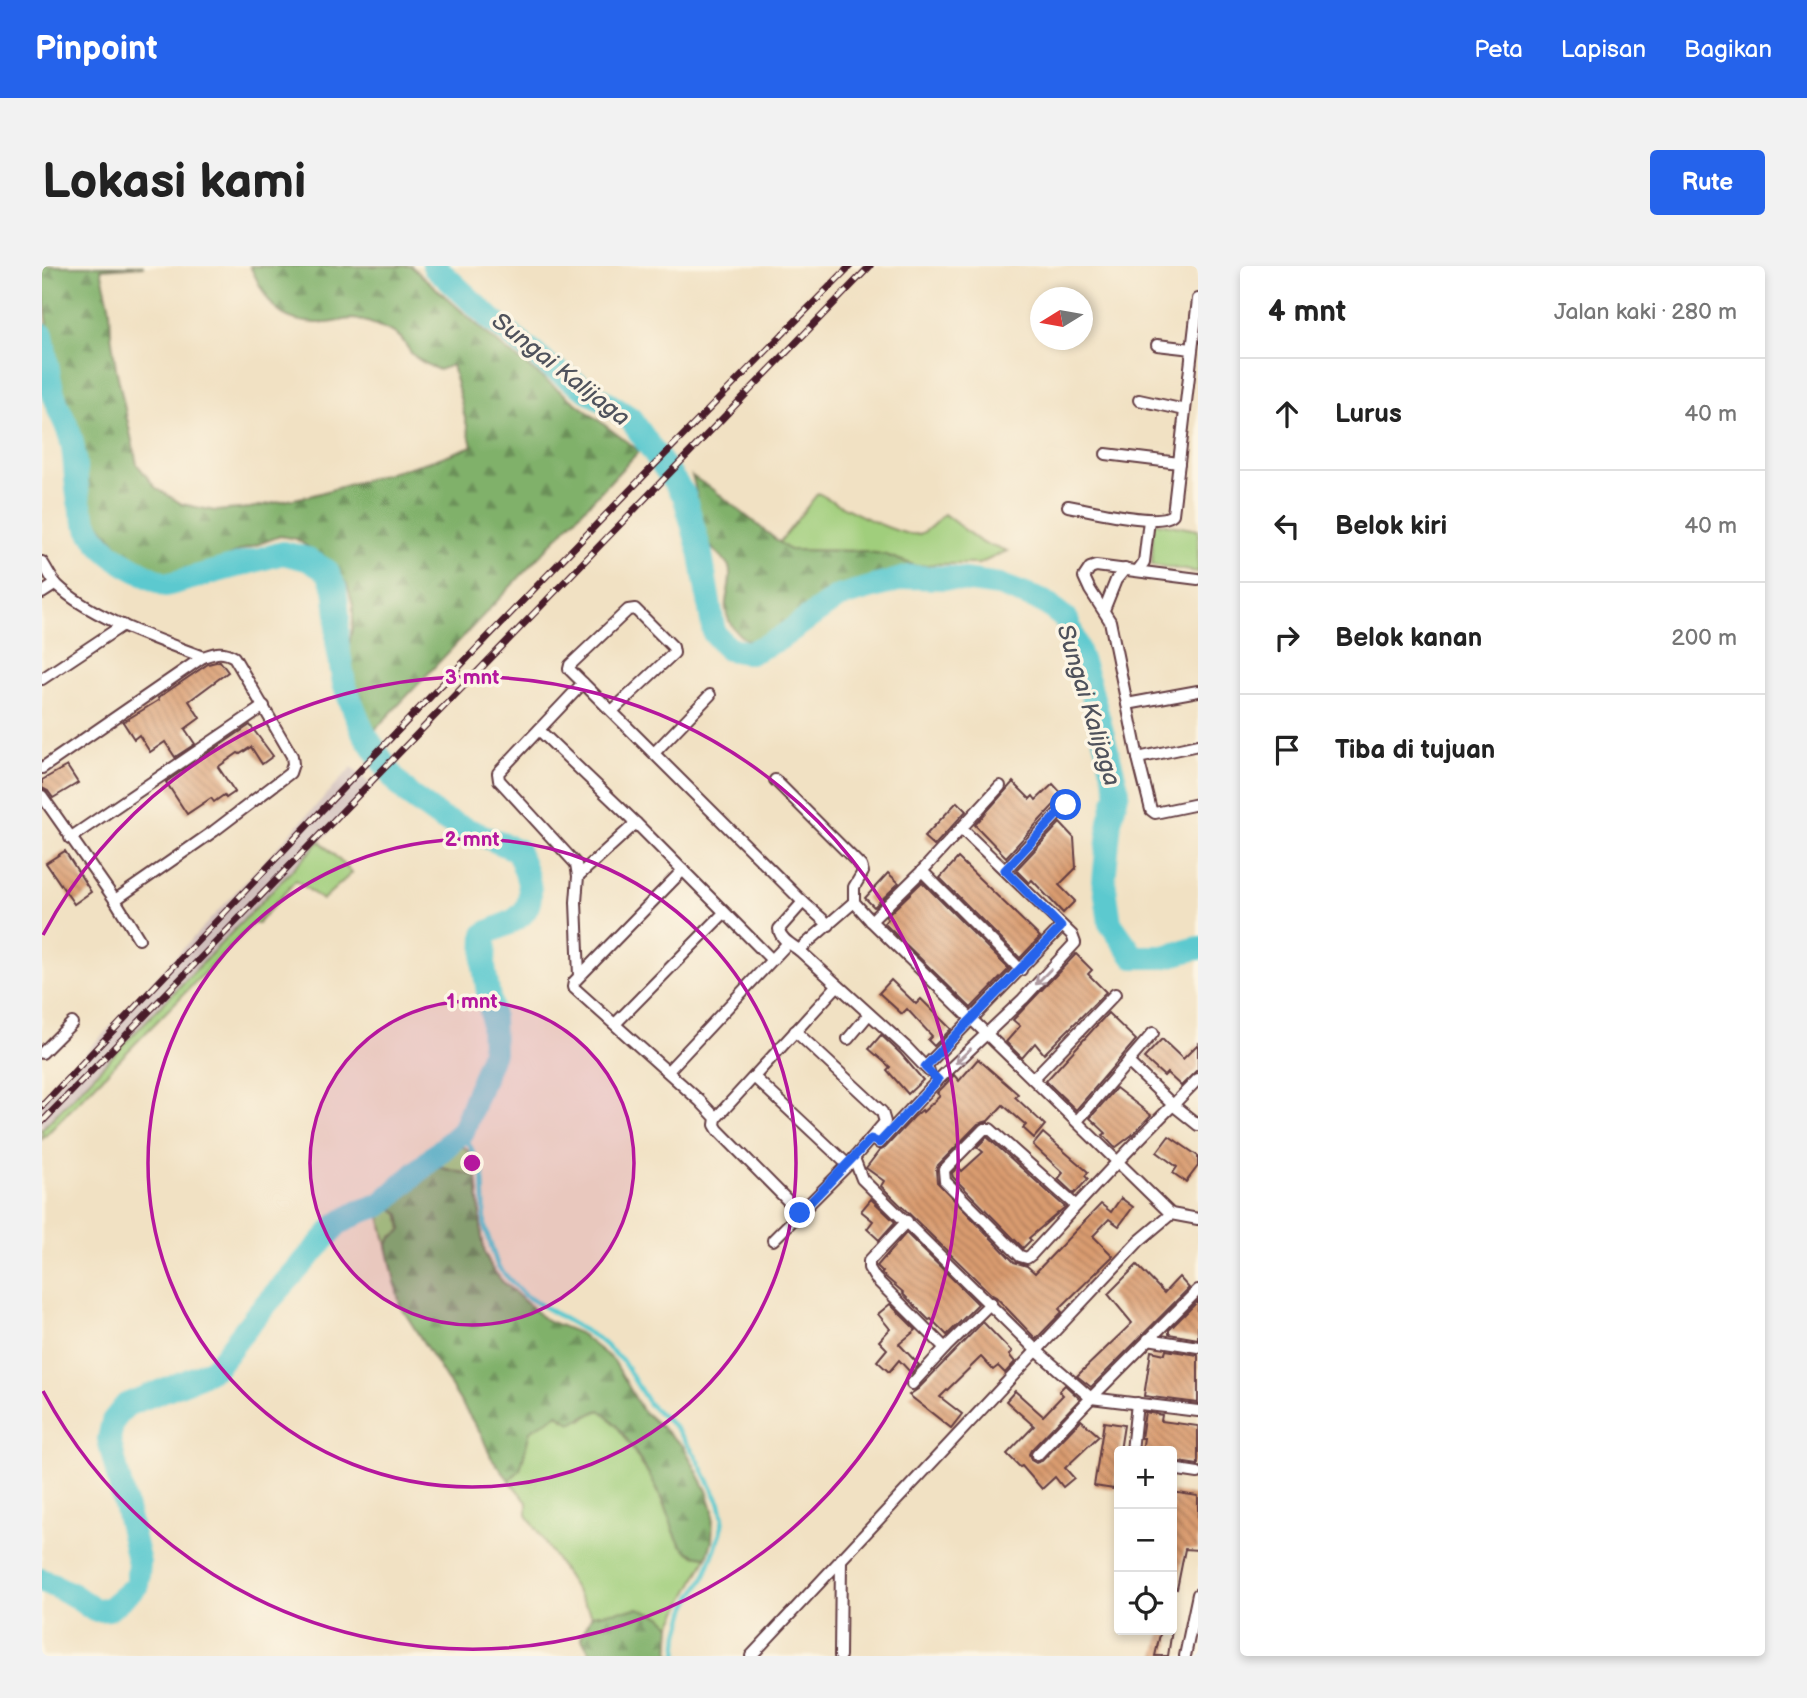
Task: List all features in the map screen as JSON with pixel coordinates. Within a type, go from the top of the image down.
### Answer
[{"type":"street","points":[[1068,506],[1149,520],[1165,519],[1173,514],[1198,299]]},
{"type":"street","points":[[1157,345],[1192,349]]},
{"type":"street","points":[[1139,400],[1185,410]]},
{"type":"street","points":[[1106,454],[1179,463]]},
{"type":"street","points":[[1138,570],[1144,562],[1149,520]]},
{"type":"street","points":[[42,562],[56,584],[83,603],[123,625],[203,657]]},
{"type":"street","points":[[1198,579],[1096,566],[1087,571],[1084,577],[1110,621],[1151,810],[1155,813],[1198,804]]},
{"type":"street","points":[[1104,610],[1116,580],[1125,569]]},
{"type":"street","points":[[42,593],[56,584]]},
{"type":"street","points":[[612,711],[674,653],[673,647],[637,610],[628,610],[570,665],[569,669],[829,925]]},
{"type":"street","points":[[42,679],[123,625]]},
{"type":"street","points":[[42,768],[203,657],[218,652],[234,657],[292,756],[290,773],[214,831],[115,900]]},
{"type":"street","points":[[579,976],[576,902],[578,876],[573,859],[498,777],[498,771],[583,683]]},
{"type":"street","points":[[1128,704],[1198,691]]},
{"type":"street","points":[[655,752],[710,695]]},
{"type":"street","points":[[70,838],[264,706]]},
{"type":"street","points":[[539,730],[772,960]]},
{"type":"street","points":[[1138,758],[1198,745]]},
{"type":"street","points":[[775,780],[861,866],[863,872],[853,890],[854,902],[872,921],[1171,1214],[1198,1219]]},
{"type":"street","points":[[872,921],[1000,786]]},
{"type":"street","points":[[42,796],[139,939]]},
{"type":"street","points":[[1005,870],[1066,805]]},
{"type":"street","points":[[578,876],[636,823]]},
{"type":"street","points":[[871,1139],[879,1143],[938,1080],[1072,947],[1075,940],[962,829]]},
{"type":"street","points":[[683,870],[579,976],[573,987],[668,1070],[716,1118]]},
{"type":"street","points":[[922,871],[1021,970]]},
{"type":"street","points":[[803,902],[779,929],[780,934],[938,1080]]},
{"type":"street","points":[[799,950],[854,902]]},
{"type":"street","points":[[615,1024],[724,913]]},
{"type":"street","points":[[925,1067],[1061,927]]},
{"type":"street","points":[[668,1070],[788,943]]},
{"type":"street","points":[[800,1213],[718,1130],[715,1125],[716,1118],[838,986]]},
{"type":"street","points":[[1033,1079],[1115,993]]},
{"type":"street","points":[[848,1039],[869,1014]]},
{"type":"street","points":[[42,1053],[72,1023]]},
{"type":"street","points":[[773,1240],[854,1164],[884,1124],[884,1115],[795,1031]]},
{"type":"street","points":[[1076,1121],[1153,1033]]},
{"type":"street","points":[[1128,1062],[1198,1125]]},
{"type":"street","points":[[754,1077],[854,1164],[862,1179],[1037,1351],[1091,1398],[1198,1411]]},
{"type":"street","points":[[1076,1206],[990,1129],[984,1129],[944,1170],[945,1181],[1023,1258],[1029,1257],[1076,1206],[1116,1161],[1198,1079]]},
{"type":"street","points":[[751,1656],[1139,1241],[1171,1214]]},
{"type":"street","points":[[907,1221],[869,1261],[869,1268],[874,1278],[945,1348]]},
{"type":"street","points":[[1037,1455],[1198,1290]]},
{"type":"street","points":[[912,1384],[991,1303]]},
{"type":"street","points":[[1148,1339],[1198,1347]]},
{"type":"street","points":[[1133,1446],[1137,1403]]},
{"type":"street","points":[[1177,1470],[1198,1473]]},
{"type":"street","points":[[840,1656],[841,1559]]},
{"type":"street","points":[[1185,1656],[1198,1594]]},
{"type":"shaded area","points":[[352,767],[373,787],[42,1129],[42,1100]]},
{"type":"green space","points":[[42,266],[144,266],[101,269],[110,309],[116,368],[137,464],[156,488],[182,504],[215,511],[250,508],[313,495],[434,460],[472,446],[452,365],[439,370],[428,365],[411,353],[397,334],[368,322],[352,319],[328,323],[309,322],[285,316],[263,292],[250,266],[411,266],[501,346],[639,451],[369,736],[361,721],[354,696],[348,651],[353,605],[347,584],[320,555],[296,539],[280,536],[237,552],[186,578],[169,575],[142,565],[120,548],[91,514],[79,438],[62,400],[51,347]]},
{"type":"green space","points":[[692,476],[789,550],[864,551],[886,555],[916,566],[884,573],[839,591],[811,606],[765,639],[752,641],[743,638],[730,623],[727,615],[729,567],[702,532]]},
{"type":"green space","points":[[818,493],[868,519],[910,534],[926,531],[944,514],[982,543],[1007,551],[979,564],[916,566],[886,555],[864,551],[789,550],[779,543]]},
{"type":"green space","points":[[1153,522],[1198,530],[1198,572],[1152,565]]},
{"type":"green space","points":[[320,841],[352,873],[322,900],[296,880],[258,923],[253,923],[42,1139],[42,1129]]},
{"type":"green space","points":[[459,1144],[470,1153],[477,1176],[433,1166]]},
{"type":"green space","points":[[433,1166],[477,1176],[482,1237],[491,1267],[502,1281],[544,1319],[579,1333],[614,1361],[642,1410],[684,1447],[707,1491],[713,1510],[712,1541],[707,1557],[691,1553],[680,1543],[646,1470],[618,1427],[600,1410],[571,1423],[558,1414],[530,1431],[520,1470],[509,1480],[491,1457],[482,1436],[400,1305],[387,1246],[391,1238],[402,1230],[400,1215],[391,1207]]},
{"type":"green space","points":[[391,1207],[400,1215],[402,1230],[391,1238],[387,1246],[380,1216]]},
{"type":"green space","points":[[600,1410],[608,1415],[625,1437],[653,1480],[674,1530],[693,1555],[707,1557],[671,1625],[643,1610],[592,1615],[527,1515],[527,1502],[509,1480],[520,1470],[530,1431],[559,1414],[564,1420],[582,1420]]},
{"type":"green space","points":[[638,1608],[661,1616],[671,1625],[669,1656],[592,1656],[581,1637],[592,1615]]},
{"type":"building","points":[[220,661],[228,672],[189,701],[200,718],[185,729],[195,744],[175,757],[165,742],[150,752],[139,735],[134,739],[123,722],[159,700],[158,698],[208,664]]},
{"type":"building","points":[[250,725],[273,756],[262,764],[251,747],[238,753],[218,767],[235,792],[214,802],[211,798],[187,814],[166,782]]},
{"type":"building","points":[[67,766],[78,783],[53,798],[42,788],[42,780]]},
{"type":"building","points":[[1013,782],[1030,799],[1033,796],[1036,800],[1053,784],[1063,795],[1006,857],[975,825]]},
{"type":"building","points":[[957,802],[966,811],[934,846],[924,837]]},
{"type":"building","points":[[1060,823],[1074,838],[1076,868],[1059,885],[1075,901],[1063,913],[1032,880],[1029,883],[1016,870]]},
{"type":"building","points":[[65,851],[91,892],[74,904],[46,863]]},
{"type":"building","points":[[958,858],[1040,937],[1020,958],[940,878]]},
{"type":"building","points":[[888,873],[899,883],[874,907],[865,898]]},
{"type":"building","points":[[922,882],[1009,969],[971,1008],[884,923],[888,919],[886,917]]},
{"type":"building","points":[[1076,954],[1092,970],[1088,974],[1106,992],[1044,1054],[1035,1043],[1022,1058],[1006,1042],[1020,1026],[1013,1020]]},
{"type":"building","points":[[891,980],[916,1004],[921,999],[951,1029],[934,1046],[928,1040],[932,1036],[907,1009],[902,1014],[879,993]]},
{"type":"building","points":[[1108,1013],[1136,1040],[1076,1110],[1046,1081]]},
{"type":"building","points":[[881,1035],[923,1080],[908,1094],[887,1070],[890,1067],[869,1049]]},
{"type":"building","points":[[1162,1039],[1183,1059],[1198,1044],[1198,1069],[1181,1086],[1167,1073],[1164,1076],[1144,1058]]},
{"type":"building","points":[[978,1059],[1018,1094],[1015,1097],[1045,1125],[1034,1138],[1023,1128],[1026,1125],[1003,1105],[988,1121],[978,1124],[938,1165],[937,1182],[1014,1262],[1027,1266],[1035,1273],[1101,1204],[1111,1212],[1121,1198],[1133,1207],[1119,1226],[1109,1219],[1093,1236],[1113,1256],[1059,1309],[1062,1312],[1036,1339],[881,1186],[884,1181],[866,1168],[879,1151],[940,1096],[937,1093],[954,1075],[959,1081]]},
{"type":"building","points":[[1116,1088],[1151,1115],[1115,1148],[1103,1135],[1106,1133],[1090,1118]]},
{"type":"building","points":[[1043,1133],[1088,1172],[1085,1176],[1088,1179],[1074,1194],[1058,1179],[1063,1173],[1033,1145]]},
{"type":"building","points":[[1169,1136],[1198,1156],[1198,1166],[1186,1182],[1173,1173],[1177,1167],[1157,1152]]},
{"type":"building","points":[[987,1137],[1065,1207],[1029,1238],[1031,1240],[1023,1248],[953,1177],[952,1173],[958,1167],[962,1171],[983,1152],[977,1147]]},
{"type":"building","points":[[871,1199],[895,1222],[879,1240],[867,1229],[873,1221],[861,1211]]},
{"type":"building","points":[[906,1233],[978,1304],[947,1335],[881,1273],[883,1272],[877,1266]]},
{"type":"building","points":[[1137,1265],[1164,1293],[1179,1277],[1189,1288],[1091,1387],[1077,1376],[1132,1323],[1108,1294]]},
{"type":"building","points":[[1198,1301],[1198,1339],[1169,1334],[1169,1330]]},
{"type":"building","points":[[890,1304],[916,1330],[899,1344],[919,1365],[911,1373],[899,1360],[889,1372],[877,1361],[887,1349],[879,1341],[890,1329],[878,1314]]},
{"type":"building","points":[[983,1322],[1012,1352],[1009,1355],[1015,1362],[1005,1373],[998,1366],[993,1370],[981,1357],[940,1397],[962,1414],[951,1428],[909,1395]]},
{"type":"building","points":[[1166,1350],[1198,1355],[1198,1403],[1144,1396],[1151,1351],[1165,1354]]},
{"type":"building","points":[[1065,1385],[1080,1399],[1031,1450],[1031,1460],[1036,1463],[1042,1461],[1081,1420],[1099,1436],[1065,1468],[1074,1478],[1063,1487],[1055,1477],[1042,1489],[1022,1466],[1007,1454],[1034,1426],[1006,1401],[1015,1391],[1043,1416],[1063,1395],[1059,1391]]},
{"type":"building","points":[[1145,1412],[1162,1415],[1161,1421],[1198,1426],[1198,1465],[1177,1462],[1177,1446],[1143,1446],[1144,1438],[1141,1438]]},
{"type":"building","points":[[1104,1422],[1124,1425],[1121,1446],[1114,1446],[1114,1489],[1094,1486]]},
{"type":"building","points":[[1177,1493],[1198,1496],[1198,1550],[1185,1549],[1177,1589]]},
{"type":"building","points":[[1160,1635],[1171,1635],[1168,1656],[1155,1656]]},
{"type":"waterway","name":"Sungai Kalijaga","points":[[434,266],[491,319],[548,365],[630,418],[684,495],[701,555],[714,633],[728,649],[750,653],[779,639],[838,597],[909,577],[949,578],[999,585],[1044,602],[1067,620],[1088,680],[1118,791],[1110,821],[1104,881],[1110,923],[1134,957],[1163,957],[1198,948]]},
{"type":"waterway","points":[[42,335],[53,391],[71,439],[81,509],[87,524],[103,547],[139,572],[166,585],[283,553],[307,559],[327,571],[335,588],[337,641],[344,684],[363,732],[393,777],[409,795],[442,819],[517,850],[527,875],[530,893],[526,909],[520,916],[485,934],[484,967],[492,1017],[493,1052],[463,1131],[380,1205],[359,1212],[338,1224],[257,1314],[216,1367],[126,1405],[113,1421],[109,1439],[139,1563],[137,1585],[109,1609],[94,1610],[73,1595],[42,1580]]},
{"type":"waterway","points":[[463,1131],[483,1173],[485,1227],[498,1267],[524,1295],[597,1338],[622,1360],[649,1404],[675,1427],[696,1456],[720,1504],[723,1519],[721,1533],[704,1578],[687,1606],[679,1634],[677,1656]]},
{"type":"railway","points":[[42,1106],[443,683],[850,266]]},
{"type":"railway","points":[[42,1122],[870,266]]},
{"type":"route","points":[[800,1213],[871,1139],[879,1143],[938,1080],[925,1067],[1061,927],[1005,870],[1066,805]]}]
